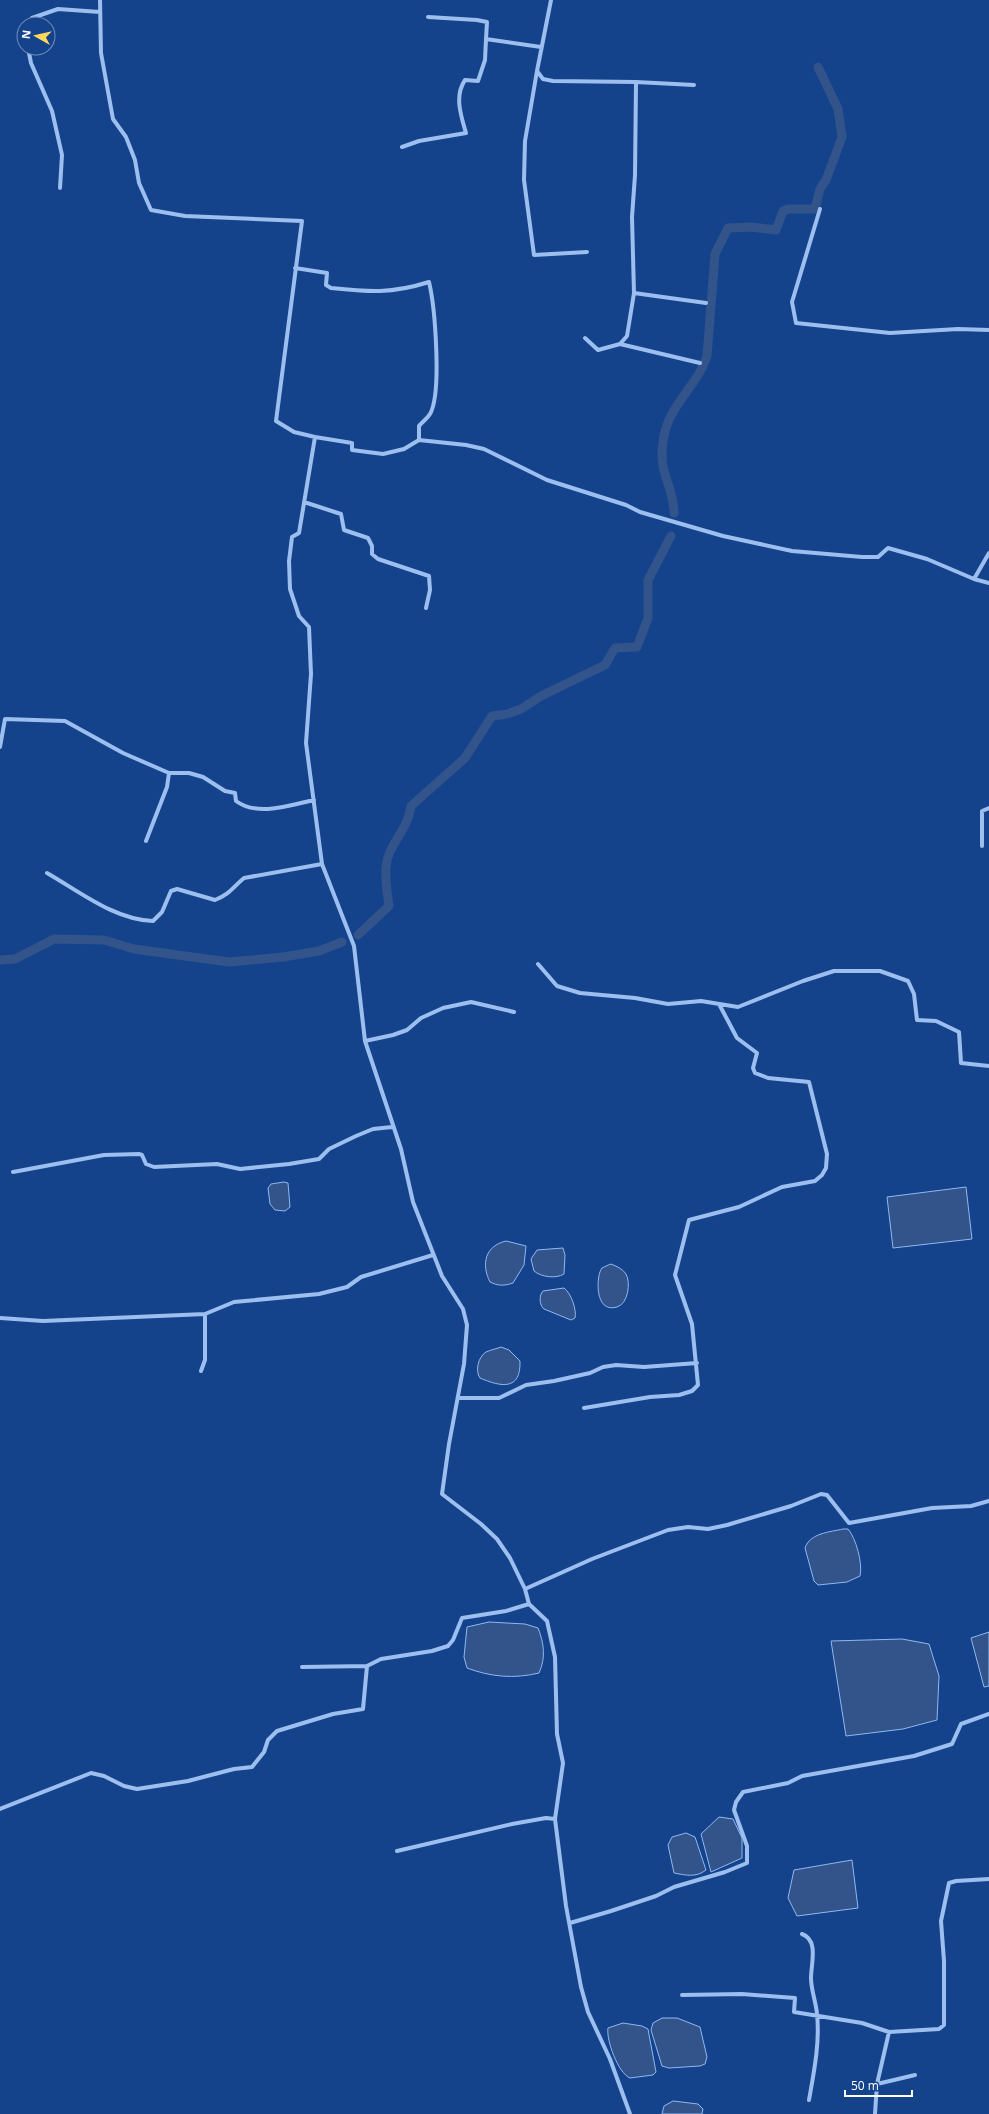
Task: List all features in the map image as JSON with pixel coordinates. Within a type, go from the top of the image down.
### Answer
[{"type":"street","points":[[100,0],[101,53],[113,119],[126,137],[135,160],[139,183],[151,210],[191,216],[302,221],[276,421],[294,432],[315,437],[340,439],[352,443],[352,450],[383,454],[404,449],[419,440],[484,449],[547,480],[626,505],[640,512],[723,536],[792,551],[862,558],[878,557],[888,548],[927,558],[989,583]]},
{"type":"street","points":[[551,0],[541,46],[525,141],[524,180],[534,255],[587,252]]},
{"type":"street","points":[[38,16],[58,9],[100,12]]},
{"type":"street","points":[[402,147],[419,142],[466,133],[459,109],[461,84],[465,80],[478,81],[485,60],[487,22],[428,17]]},
{"type":"street","points":[[486,39],[541,46]]},
{"type":"street","points":[[30,56],[31,63],[52,111],[62,155],[60,188]]},
{"type":"street","points":[[537,71],[543,79],[553,81],[636,82],[694,85]]},
{"type":"street","points":[[620,344],[627,336],[634,293],[632,217],[635,175],[636,82]]},
{"type":"street","points":[[820,209],[792,302],[796,323],[890,333],[958,329],[989,330]]},
{"type":"street","points":[[295,268],[327,273],[326,285],[331,288],[372,293],[408,288],[429,282],[433,298],[435,329],[436,393],[430,414],[419,426],[419,440]]},
{"type":"street","points":[[634,293],[706,303]]},
{"type":"street","points":[[585,338],[598,350],[620,344],[700,363]]},
{"type":"street","points":[[315,437],[299,533],[292,537],[290,589],[299,616],[309,627],[311,674],[306,743],[322,864],[354,946],[366,1041],[392,1127],[401,1149],[413,1202],[442,1276],[463,1309],[466,1325],[466,1340],[442,1494],[481,1524],[497,1539],[510,1558],[525,1589],[530,1604],[547,1621],[555,1657],[557,1734],[563,1763],[555,1819],[566,1906],[581,1987],[588,2012],[610,2059],[630,2114]]},
{"type":"street","points":[[304,502],[341,514],[344,530],[368,538],[372,546],[372,554],[378,559],[429,576],[430,590],[426,608]]},
{"type":"street","points":[[974,578],[989,553]]},
{"type":"street","points":[[0,748],[5,719],[65,721],[123,753],[169,773],[189,773],[203,777],[225,791],[235,794],[236,801],[242,805],[264,809],[277,808],[314,800]]},
{"type":"street","points":[[146,841],[167,787],[169,773]]},
{"type":"street","points":[[982,846],[982,811],[989,808]]},
{"type":"street","points":[[47,873],[122,916],[137,921],[153,921],[162,912],[171,891],[177,889],[215,900],[228,895],[234,886],[244,878],[322,864]]},
{"type":"street","points":[[538,964],[557,986],[580,993],[635,998],[668,1004],[701,1001],[738,1007],[803,981],[834,971],[880,970],[908,981],[914,994],[917,1020],[936,1021],[959,1032],[961,1063],[989,1066]]},
{"type":"street","points":[[366,1041],[393,1035],[407,1030],[421,1018],[438,1011],[471,1002],[514,1012]]},
{"type":"street","points":[[584,1408],[644,1398],[679,1395],[692,1391],[698,1384],[692,1324],[676,1275],[689,1220],[739,1207],[782,1187],[815,1181],[822,1175],[827,1161],[827,1154],[808,1082],[768,1078],[755,1073],[754,1068],[758,1053],[737,1038],[720,1004]]},
{"type":"street","points":[[13,1172],[104,1155],[139,1154],[142,1155],[146,1164],[154,1167],[217,1164],[240,1169],[289,1164],[319,1159],[329,1149],[356,1136],[373,1129],[392,1127]]},
{"type":"street","points":[[0,1318],[43,1321],[205,1314],[234,1302],[319,1294],[348,1287],[361,1277],[433,1255]]},
{"type":"street","points":[[201,1370],[205,1360],[205,1314]]},
{"type":"street","points":[[458,1398],[499,1398],[526,1385],[554,1381],[616,1366],[644,1367],[697,1363]]},
{"type":"street","points":[[525,1589],[586,1561],[668,1530],[688,1527],[708,1529],[727,1525],[791,1506],[821,1494],[828,1495],[849,1523],[932,1508],[971,1506],[989,1501]]},
{"type":"street","points":[[302,1667],[367,1666],[382,1659],[432,1651],[448,1646],[453,1640],[462,1618],[506,1611],[530,1604]]},
{"type":"street","points":[[0,1810],[91,1773],[104,1776],[124,1786],[137,1790],[188,1781],[234,1769],[252,1767],[264,1752],[268,1740],[277,1731],[333,1714],[363,1709],[367,1666]]},
{"type":"street","points":[[570,1923],[656,1896],[674,1887],[724,1872],[747,1863],[747,1846],[734,1810],[736,1802],[743,1792],[788,1783],[802,1776],[914,1756],[952,1744],[960,1724],[989,1714]]},
{"type":"street","points":[[397,1851],[512,1824],[546,1818],[555,1819]]},
{"type":"street","points":[[682,1995],[742,1994],[795,1998],[794,2012],[862,2023],[888,2032],[928,2031],[939,2029],[944,2025],[944,1961],[941,1921],[949,1883],[956,1881],[989,1879]]},
{"type":"street","points":[[802,1934],[806,1936],[812,1944],[811,1979],[817,2016],[815,2066],[809,2100]]},
{"type":"street","points":[[875,2114],[877,2084],[888,2032]]},
{"type":"street","points":[[877,2084],[915,2075]]},
{"type":"water","points":[[284,1182],[288,1183],[290,1207],[285,1211],[275,1210],[270,1204],[268,1188],[271,1184]]},
{"type":"water","points":[[966,1187],[972,1239],[893,1248],[887,1197]]},
{"type":"water","points":[[506,1241],[526,1246],[524,1265],[513,1283],[498,1285],[490,1282],[487,1275],[486,1262],[489,1251],[499,1243]]},
{"type":"water","points":[[563,1248],[565,1255],[564,1274],[561,1276],[549,1277],[534,1271],[531,1259],[537,1250]]},
{"type":"water","points":[[611,1264],[625,1272],[628,1278],[628,1293],[621,1305],[610,1308],[604,1305],[601,1300],[598,1285],[602,1268]]},
{"type":"water","points":[[564,1288],[567,1290],[574,1306],[575,1318],[571,1320],[544,1309],[540,1303],[543,1291]]},
{"type":"water","points":[[501,1347],[509,1350],[520,1361],[517,1378],[508,1384],[488,1381],[480,1378],[478,1375],[478,1364],[483,1354]]},
{"type":"water","points":[[848,1529],[854,1538],[860,1558],[860,1576],[847,1582],[818,1585],[814,1581],[805,1548],[811,1539],[816,1536]]},
{"type":"water","points":[[489,1622],[525,1624],[538,1628],[542,1639],[543,1650],[543,1662],[539,1673],[521,1676],[503,1676],[467,1668],[464,1657],[467,1627]]},
{"type":"water","points":[[989,1632],[989,1686],[984,1687],[971,1638]]},
{"type":"water","points":[[902,1639],[929,1644],[939,1676],[937,1720],[903,1729],[846,1736],[831,1641]]},
{"type":"water","points":[[719,1817],[733,1819],[742,1838],[742,1858],[711,1872],[701,1834]]},
{"type":"water","points":[[686,1833],[695,1837],[706,1870],[702,1873],[690,1875],[674,1873],[668,1845],[672,1837]]},
{"type":"water","points":[[852,1860],[858,1908],[797,1916],[788,1898],[794,1870]]},
{"type":"water","points":[[662,2018],[677,2018],[700,2027],[707,2057],[705,2064],[700,2066],[669,2068],[662,2066],[651,2030],[653,2023]]},
{"type":"water","points":[[623,2023],[642,2026],[648,2029],[656,2072],[653,2075],[630,2078],[621,2070],[611,2048],[608,2028]]},
{"type":"water","points":[[673,2101],[698,2104],[703,2109],[702,2114],[662,2114],[664,2106]]},
{"type":"waterway","points":[[674,513],[672,498],[663,468],[663,443],[665,431],[671,416],[699,374],[707,356],[715,254],[728,228],[750,227],[776,230],[783,211],[788,209],[815,209],[820,189],[826,180],[842,137],[838,109],[818,67]]},
{"type":"waterway","points":[[358,935],[389,906],[386,880],[387,860],[392,847],[407,820],[411,806],[465,758],[492,716],[507,714],[521,709],[541,696],[605,665],[615,648],[637,647],[648,618],[648,580],[671,536]]},
{"type":"waterway","points":[[0,960],[15,959],[54,939],[104,940],[134,949],[229,962],[283,957],[319,951],[342,942]]}]
